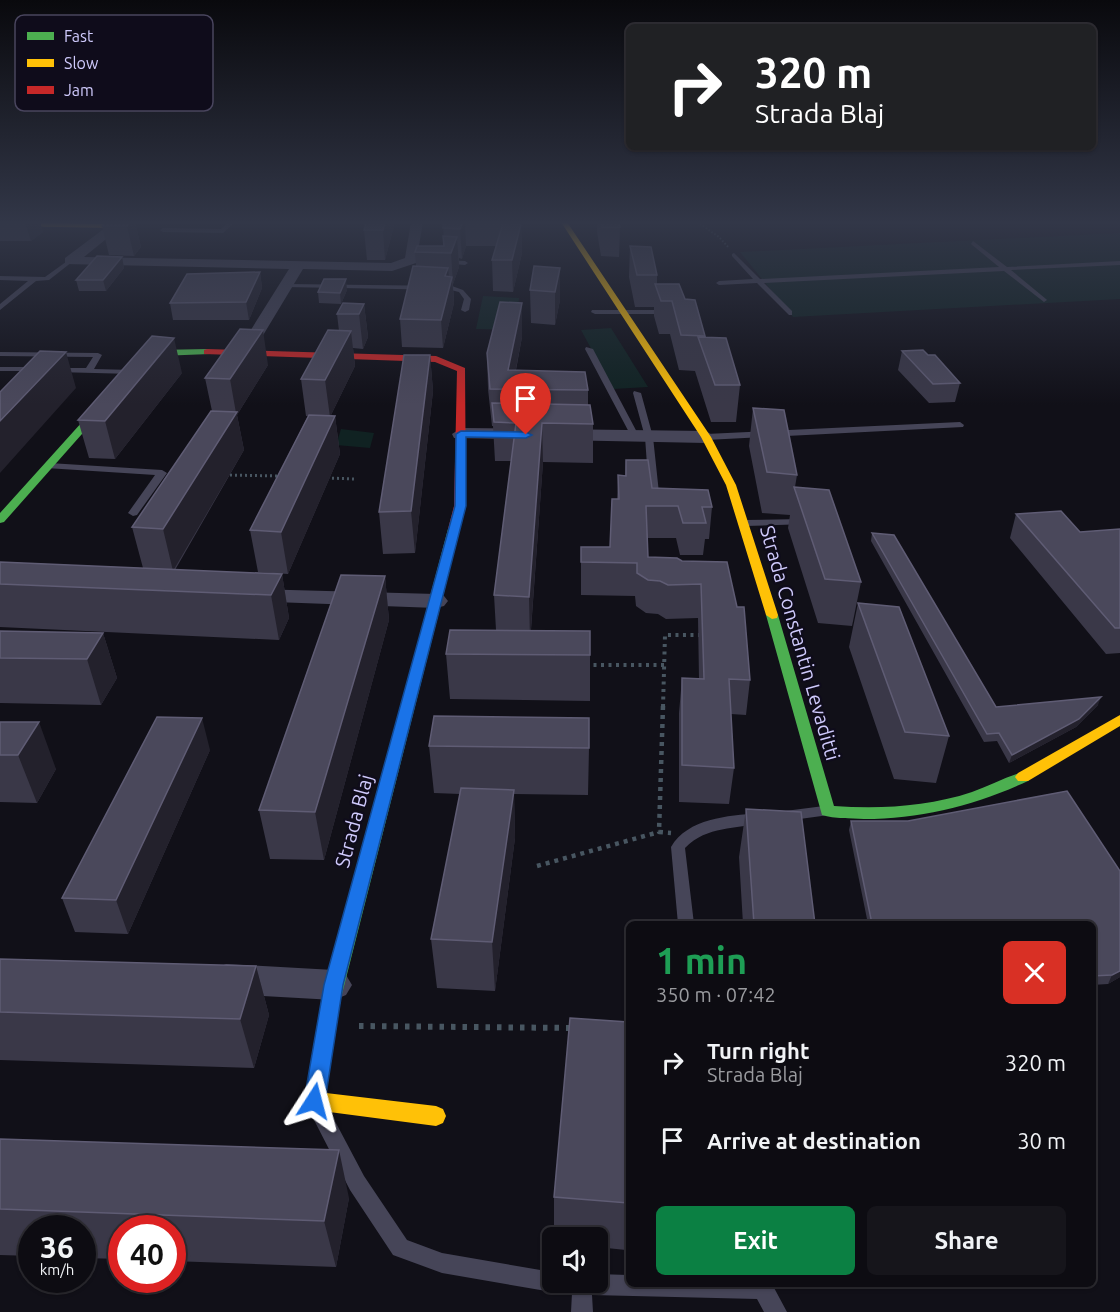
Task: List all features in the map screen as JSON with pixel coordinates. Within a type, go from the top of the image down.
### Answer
[{"type":"street","points":[[245,352],[289,283]]},
{"type":"street","name":"Strada Constantin Levaditti","points":[[604,283],[706,437],[731,485],[745,523],[828,811]]},
{"type":"street","name":"Strada Blaj","points":[[133,372],[147,357],[174,351],[436,359],[462,370],[460,506],[334,985],[314,1101]]},
{"type":"street","points":[[0,520],[133,372]]},
{"type":"street","points":[[461,434],[706,437]]},
{"type":"street","points":[[224,595],[436,601]]},
{"type":"street","points":[[828,811],[859,816],[898,815],[993,790],[1041,768],[1083,740],[1120,720]]},
{"type":"street","points":[[191,977],[334,985]]},
{"type":"street","points":[[314,1101],[436,1116]]},
{"type":"lane","points":[[0,308],[29,283]]},
{"type":"lane","points":[[760,283],[789,314]]},
{"type":"lane","points":[[1023,283],[1044,300]]},
{"type":"lane","points":[[287,286],[452,288],[461,291],[468,300],[465,310]]},
{"type":"lane","points":[[595,312],[674,312]]},
{"type":"lane","points":[[590,349],[642,436]]},
{"type":"lane","points":[[0,354],[98,355],[89,370]]},
{"type":"lane","points":[[0,369],[133,372]]},
{"type":"lane","points":[[637,393],[642,436],[654,493]]},
{"type":"lane","points":[[706,437],[960,425]]},
{"type":"lane","points":[[49,466],[162,473],[133,513]]},
{"type":"lane","points":[[745,523],[815,522]]},
{"type":"lane","points":[[686,921],[678,847],[688,834],[717,823],[828,811]]},
{"type":"lane","points":[[314,1101],[357,1183],[400,1248],[442,1263],[542,1280]]},
{"type":"lane","points":[[608,1284],[626,1285]]},
{"type":"lane","points":[[700,1287],[764,1289],[776,1312]]},
{"type":"lane","points":[[575,1293],[582,1312]]},
{"type":"path","points":[[218,475],[287,477]]},
{"type":"path","points":[[321,478],[355,478]]},
{"type":"path","points":[[659,832],[665,635],[710,635]]},
{"type":"path","points":[[582,665],[664,665]]},
{"type":"path","points":[[537,866],[659,832],[688,834]]},
{"type":"path","points":[[327,1026],[582,1028]]},
{"type":"shaded area","points":[[765,283],[1120,283],[1120,299],[793,317]]},
{"type":"shaded area","points":[[483,296],[519,298],[515,330],[476,329]]},
{"type":"shaded area","points":[[611,328],[648,387],[613,389],[581,330]]},
{"type":"shaded area","points":[[341,429],[374,433],[370,448],[336,445]]},
{"type":"building","points":[[182,283],[255,283],[246,302],[170,303]]},
{"type":"building","points":[[322,283],[344,283],[340,293],[318,292]]},
{"type":"building","points":[[409,283],[450,283],[441,320],[400,319]]},
{"type":"building","points":[[531,283],[557,283],[555,292],[530,290]]},
{"type":"building","points":[[655,284],[679,284],[685,299],[695,300],[705,336],[681,335],[672,301],[661,301]]},
{"type":"building","points":[[500,302],[522,303],[508,370],[585,372],[588,390],[490,389],[487,353]]},
{"type":"building","points":[[343,303],[364,304],[359,314],[337,314]]},
{"type":"building","points":[[240,329],[263,330],[230,379],[205,378]]},
{"type":"building","points":[[328,330],[351,331],[325,380],[301,379]]},
{"type":"building","points":[[152,336],[174,338],[105,421],[78,420]]},
{"type":"building","points":[[698,337],[726,338],[740,385],[715,385]]},
{"type":"building","points":[[923,350],[928,355],[935,355],[960,383],[933,384],[902,351]]},
{"type":"building","points":[[40,351],[66,352],[0,421],[0,392]]},
{"type":"building","points":[[404,355],[430,355],[411,511],[379,512]]},
{"type":"building","points":[[492,403],[590,405],[593,424],[542,423],[529,597],[494,595],[516,423],[494,422]]},
{"type":"building","points":[[753,408],[784,410],[797,475],[767,472]]},
{"type":"building","points":[[211,411],[237,412],[163,529],[132,527]]},
{"type":"building","points":[[309,415],[335,416],[281,532],[250,530]]},
{"type":"building","points":[[626,460],[648,460],[652,488],[708,490],[712,507],[702,507],[706,523],[683,523],[678,506],[646,506],[648,557],[677,558],[682,561],[727,562],[737,607],[744,607],[750,680],[729,679],[734,768],[682,765],[682,678],[704,679],[701,584],[668,585],[660,581],[648,580],[637,573],[637,563],[581,562],[581,547],[610,547],[612,499],[619,499],[618,475],[626,476]]},
{"type":"building","points":[[794,487],[829,490],[861,582],[825,579]]},
{"type":"building","points":[[1061,511],[1080,532],[1120,529],[1120,628],[1115,628],[1016,514]]},
{"type":"building","points":[[872,533],[894,535],[996,707],[1101,697],[1079,719],[1012,755],[999,733],[987,734]]},
{"type":"building","points":[[0,562],[282,574],[271,595],[0,584]]},
{"type":"building","points":[[341,575],[385,576],[315,812],[259,810]]},
{"type":"building","points":[[858,603],[899,607],[949,736],[905,732]]},
{"type":"building","points":[[450,630],[590,631],[590,655],[446,654]]},
{"type":"building","points":[[0,631],[103,633],[87,659],[0,658]]},
{"type":"building","points":[[434,716],[589,718],[589,748],[429,746]]},
{"type":"building","points":[[157,717],[202,718],[116,900],[62,898]]},
{"type":"building","points":[[0,722],[39,722],[18,755],[0,755]]},
{"type":"building","points":[[461,788],[514,790],[492,942],[431,939]]},
{"type":"building","points":[[1067,791],[1120,871],[1120,971],[1112,975],[1096,976],[1096,921],[871,921],[851,821],[908,821]]},
{"type":"building","points":[[746,809],[801,812],[815,921],[754,921]]},
{"type":"building","points":[[0,959],[256,966],[240,1019],[0,1012]]},
{"type":"building","points":[[570,1018],[626,1022],[626,1203],[554,1197]]},
{"type":"building","points":[[0,1139],[339,1150],[324,1221],[0,1209]]},
{"type":"traffic: fast","points":[[0,520],[141,362],[157,353],[207,352]]},
{"type":"traffic: fast","points":[[332,998],[454,529]]},
{"type":"traffic: fast","points":[[772,615],[828,811],[878,813],[928,808],[976,796],[1023,777]]},
{"type":"traffic: slow","points":[[604,283],[706,437],[731,485],[772,615]]},
{"type":"traffic: slow","points":[[1023,777],[1120,720]]},
{"type":"traffic: slow","points":[[332,998],[314,1101],[436,1116]]},
{"type":"traffic: jam","points":[[207,352],[436,359],[462,370],[460,506],[454,529]]},
{"type":"route","points":[[314,1101],[334,985],[460,506],[461,434],[526,435]]}]
